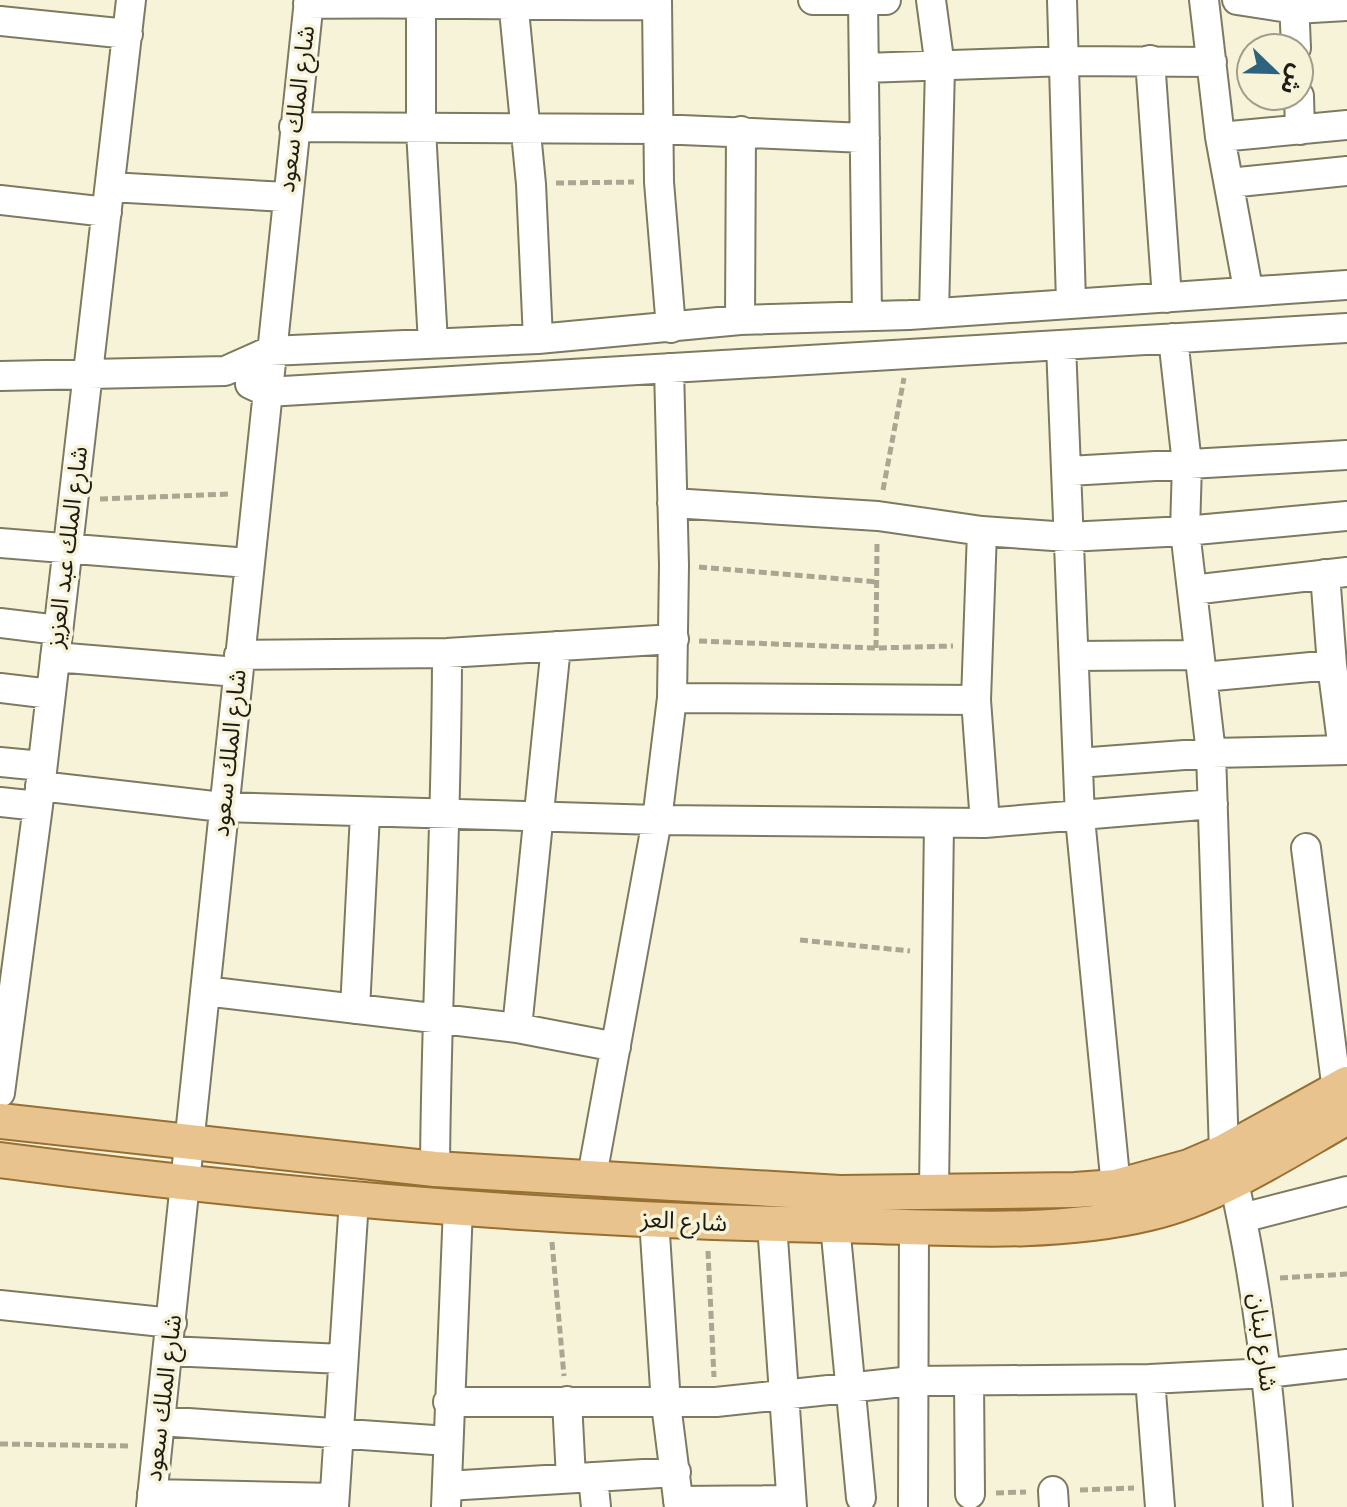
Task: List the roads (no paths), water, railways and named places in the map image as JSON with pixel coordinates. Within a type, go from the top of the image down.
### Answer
[{"type":"main road","name":"شارع العز","points":[[0,1160],[186,1184],[551,1214],[914,1229],[1049,1225],[1126,1218],[1174,1207],[1229,1165],[1344,1097]]},
{"type":"main road","name":"شارع العز","points":[[0,1121],[435,1169],[840,1193],[1116,1187],[1189,1167],[1229,1165]]},
{"type":"street","name":"شارع الملك عبد العزيز","points":[[0,1093],[8,955],[40,786],[131,0]]},
{"type":"street","points":[[813,0],[875,1],[864,68],[867,316]]},
{"type":"street","points":[[931,0],[940,67],[934,313]]},
{"type":"street","points":[[1062,0],[1067,61],[1071,302]]},
{"type":"street","points":[[1204,0],[1220,137],[1248,289]]},
{"type":"street","points":[[1237,0],[1347,6]]},
{"type":"street","points":[[421,1],[421,130],[433,343]]},
{"type":"street","points":[[309,2],[657,3],[659,182],[671,328]]},
{"type":"street","name":"شارع الملك سعود","points":[[151,1501],[171,1337],[222,807],[309,2]]},
{"type":"street","points":[[514,3],[531,184],[538,339]]},
{"type":"street","points":[[1294,4],[1295,32]]},
{"type":"street","points":[[0,21],[128,34]]},
{"type":"street","points":[[1150,60],[1167,298]]},
{"type":"street","points":[[864,68],[1067,61],[1212,62]]},
{"type":"street","points":[[1299,112],[1300,130]]},
{"type":"street","points":[[1220,137],[1347,125]]},
{"type":"street","points":[[294,127],[658,129],[865,138]]},
{"type":"street","points":[[740,320],[741,131]]},
{"type":"street","points":[[1229,183],[1347,171]]},
{"type":"street","points":[[0,200],[286,197]]},
{"type":"street","points":[[0,376],[87,377],[225,371],[270,351],[538,339],[740,320],[934,313],[1167,298],[1248,289],[1347,285]]},
{"type":"street","points":[[225,371],[267,392],[1347,328]]},
{"type":"street","name":"شارع لبنان","points":[[1173,338],[1187,464],[1185,531],[1211,753],[1229,1165],[1255,1279],[1268,1373],[1278,1507]]},
{"type":"street","points":[[1061,345],[1069,471],[1068,537],[1080,818],[1116,1187]]},
{"type":"street","points":[[592,1176],[657,820],[672,698],[674,565],[669,368]]},
{"type":"street","points":[[1069,471],[1347,455]]},
{"type":"street","points":[[672,503],[878,516],[982,531],[1068,537],[1185,531],[1347,516]]},
{"type":"street","points":[[982,531],[976,700],[985,823]]},
{"type":"street","points":[[0,543],[68,551],[248,563]]},
{"type":"street","points":[[1078,763],[1211,753],[1345,750],[1332,665],[1336,573],[1192,590]]},
{"type":"street","points":[[0,623],[56,644],[238,663],[674,639]]},
{"type":"street","points":[[517,1028],[556,646]]},
{"type":"street","points":[[435,1169],[436,1020],[447,814],[447,653]]},
{"type":"street","points":[[1075,656],[1201,666],[1332,665]]},
{"type":"street","points":[[0,688],[51,694]]},
{"type":"street","points":[[672,698],[976,700]]},
{"type":"street","points":[[0,762],[40,786],[222,807],[365,814],[939,824],[1080,818],[1213,804]]},
{"type":"street","points":[[0,802],[40,786]]},
{"type":"street","points":[[355,1009],[365,814]]},
{"type":"street","points":[[934,1190],[939,824]]},
{"type":"street","points":[[1306,848],[1344,1097]]},
{"type":"street","points":[[205,991],[517,1028],[616,1047]]},
{"type":"street","points":[[1242,1218],[1347,1191]]},
{"type":"street","points":[[151,1501],[334,1503],[354,1200]]},
{"type":"street","points":[[458,1207],[448,1402],[447,1496],[582,1477],[676,1472]]},
{"type":"street","points":[[654,1219],[666,1404],[679,1504],[792,1504],[772,1224]]},
{"type":"street","points":[[835,1225],[861,1498]]},
{"type":"street","points":[[913,1507],[914,1229]]},
{"type":"street","points":[[0,1305],[171,1337],[343,1359]]},
{"type":"street","points":[[448,1402],[716,1402],[912,1381],[1150,1379],[1268,1373],[1347,1364]]},
{"type":"street","points":[[1150,1379],[1160,1507]]},
{"type":"street","points":[[969,1382],[970,1494]]},
{"type":"street","points":[[567,1401],[582,1477],[596,1507]]},
{"type":"street","points":[[159,1433],[337,1433],[448,1441]]}]
